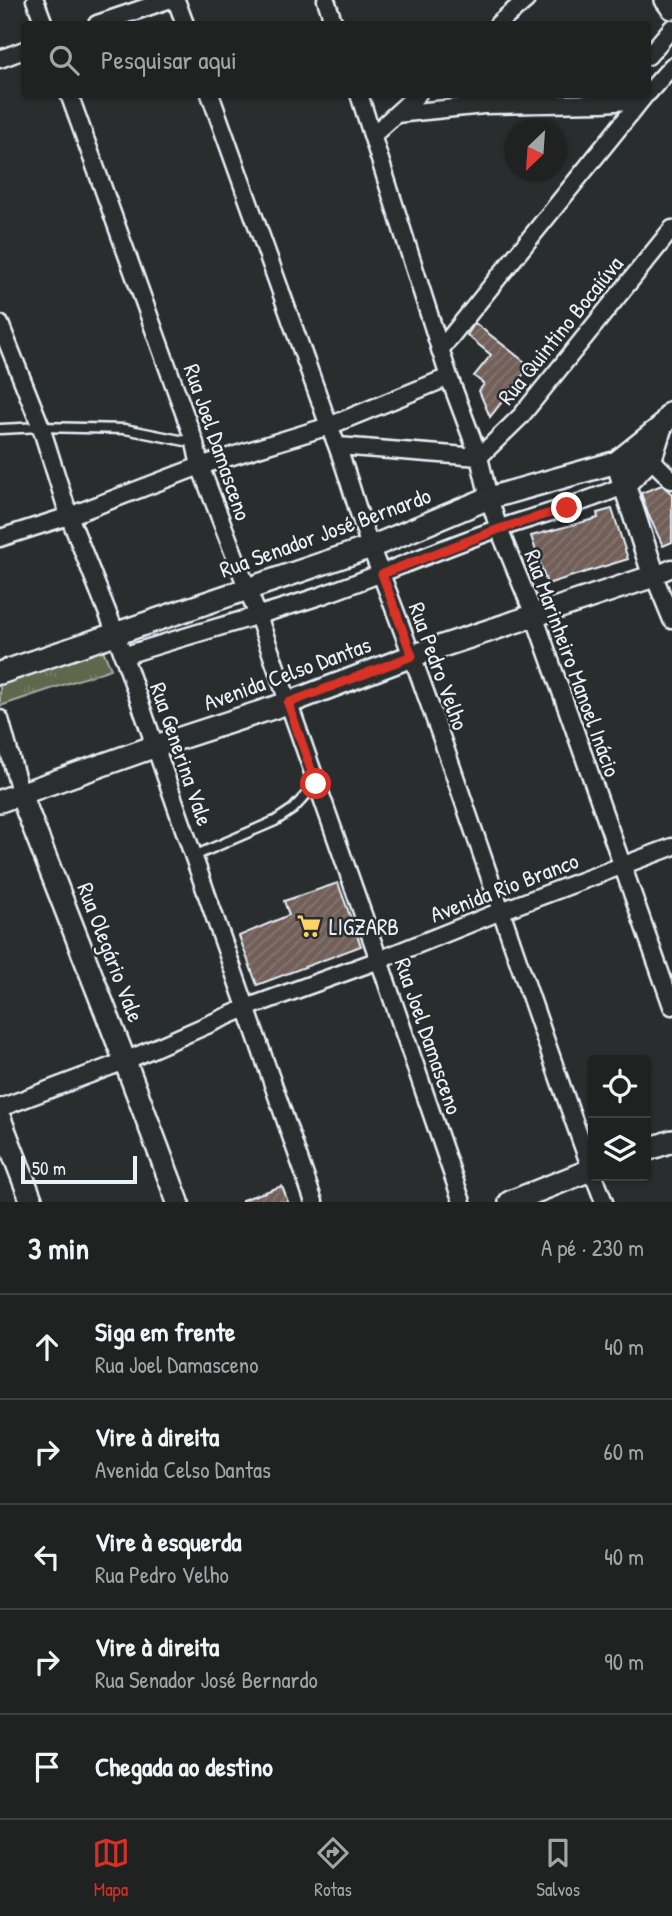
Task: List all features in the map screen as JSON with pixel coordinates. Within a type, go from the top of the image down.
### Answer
[{"type":"main road","points":[[666,0],[672,8]]},
{"type":"main road","points":[[623,486],[666,419]]},
{"type":"main road","name":"Rua Senador José Bernardo","points":[[0,673],[370,547],[488,498],[643,452]]},
{"type":"main road","points":[[617,461],[623,486],[663,572]]},
{"type":"main road","name":"Avenida Celso Dantas","points":[[0,801],[288,703],[412,656],[663,572]]},
{"type":"main road","name":"Rua Olegário Vale","points":[[21,795],[177,1202]]},
{"type":"main road","points":[[0,1119],[32,1202]]},
{"type":"main road","points":[[651,1148],[672,1141]]},
{"type":"main road","points":[[510,1202],[588,1174]]},
{"type":"street","points":[[35,0],[43,21]]},
{"type":"street","points":[[106,21],[168,0]]},
{"type":"street","points":[[176,0],[184,21]]},
{"type":"street","points":[[326,0],[333,21]]},
{"type":"street","points":[[502,21],[526,0]]},
{"type":"street","points":[[651,52],[672,28]]},
{"type":"street","points":[[0,59],[21,51]]},
{"type":"street","points":[[651,89],[672,66]]},
{"type":"street","name":"Rua Joel Damasceno","points":[[70,98],[195,443],[200,466],[258,616],[462,1202]]},
{"type":"street","name":"Rua Pedro Velho","points":[[211,98],[338,446],[370,547],[412,656],[588,1158]]},
{"type":"street","name":"Rua Marinheiro Manoel Inácio","points":[[360,98],[440,350],[479,457],[488,498],[534,615],[672,1006]]},
{"type":"street","points":[[373,135],[414,98]]},
{"type":"street","points":[[440,350],[643,98]]},
{"type":"street","points":[[396,114],[484,105],[606,99]]},
{"type":"street","name":"Rua Quintino Bocaiúva","points":[[479,457],[521,416],[672,229]]},
{"type":"street","name":"Rua Generina Vale","points":[[0,324],[41,428],[69,516],[124,656],[314,1202]]},
{"type":"street","points":[[0,538],[69,516],[200,466],[329,426],[449,377]]},
{"type":"street","points":[[338,446],[479,457]]},
{"type":"street","points":[[643,452],[672,480]]},
{"type":"street","points":[[558,478],[567,508]]},
{"type":"street","points":[[124,656],[318,596],[499,529],[589,501],[623,486]]},
{"type":"street","points":[[426,523],[438,551]]},
{"type":"street","points":[[310,568],[318,596]]},
{"type":"street","points":[[663,572],[672,620]]},
{"type":"street","points":[[184,611],[192,634]]},
{"type":"street","name":"Rua Olegário Vale","points":[[0,719],[21,795]]},
{"type":"street","name":"Avenida Rio Branco","points":[[0,1108],[125,1061],[246,1008],[379,960],[672,847]]},
{"type":"street","name":"Rua Pedro Velho","points":[[596,1181],[604,1202]]},
{"type":"lane","points":[[0,429],[125,429],[195,443]]},
{"type":"lane","points":[[194,856],[275,821],[300,802],[316,784]]},
{"type":"green space","points":[[100,643],[111,669],[0,706],[0,678]]},
{"type":"building","points":[[475,323],[530,366],[490,417],[479,391],[484,384],[474,376],[491,355],[467,335]]},
{"type":"building","points":[[662,485],[672,494],[672,542],[663,546],[641,493]]},
{"type":"building","points":[[612,509],[628,559],[547,584],[531,536],[598,518],[597,513]]},
{"type":"building","name":"LIGZARB","points":[[338,883],[361,946],[257,985],[239,936],[289,915],[284,901]]},
{"type":"building","points":[[282,1186],[288,1202],[242,1202],[242,1200]]},
{"type":"place","name":"LIGZARB","points":[[309,926]]},
{"type":"route","points":[[316,784],[288,703],[412,656],[382,574],[499,529],[567,508]]}]
